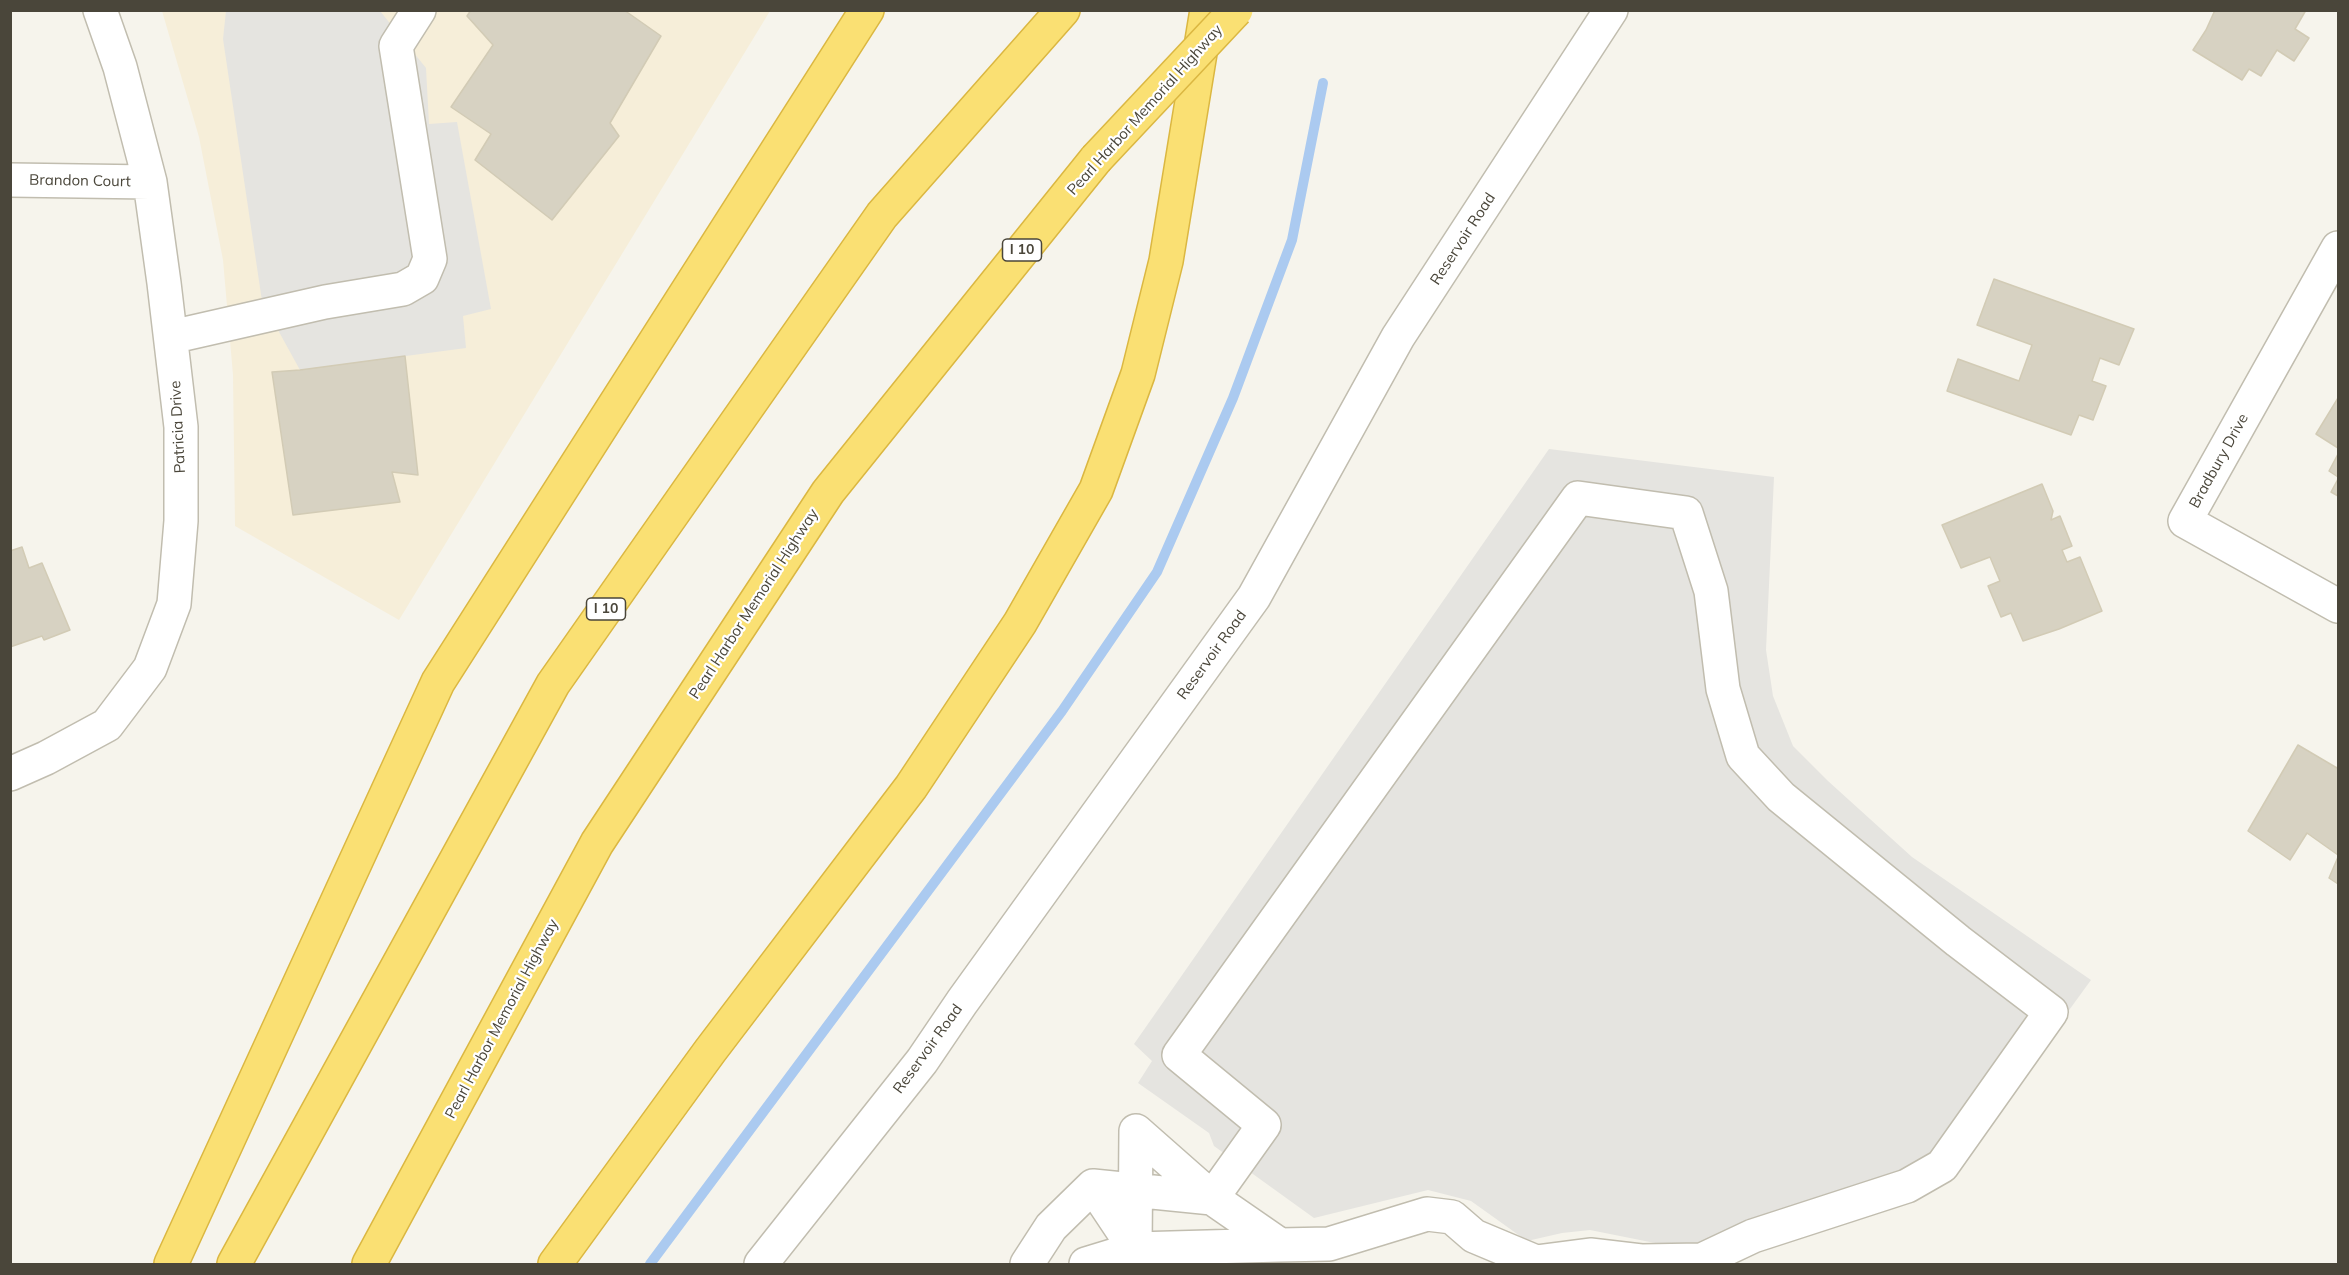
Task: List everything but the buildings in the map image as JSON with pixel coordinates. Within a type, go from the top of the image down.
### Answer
[{"type":"highway","points":[[171,1264],[438,682],[867,10]]},
{"type":"highway","name":"I 10","points":[[234,1264],[553,684],[882,215],[1063,10]]},
{"type":"highway","points":[[555,1264],[710,1051],[911,787],[1020,623],[1096,490],[1138,374],[1166,261],[1207,10]]},
{"type":"highway","name":"Pearl Harbor Memorial Highway","points":[[369,1264],[597,843],[821,502],[948,340],[1096,159],[1236,10]]},
{"type":"street","name":"Patricia Drive","points":[[10,774],[46,758],[107,725],[150,668],[174,604],[182,521],[181,427],[171,337],[150,182],[120,67],[100,10]]},
{"type":"street","points":[[171,337],[325,302],[404,289],[422,278],[430,259],[396,46],[419,10]]},
{"type":"street","name":"Reservoir Road","points":[[761,1264],[922,1061],[962,1002],[1254,597],[1398,337],[1611,10]]},
{"type":"street","name":"Brandon Court","points":[[10,180],[150,182]]},
{"type":"street","name":"Bradbury Drive","points":[[2338,248],[2186,521],[2338,606]]},
{"type":"street","points":[[1086,1264],[1135,1249],[1329,1244],[1427,1214],[1452,1217],[1474,1236],[1536,1262],[1590,1255],[1641,1261],[1702,1260],[1753,1236],[1907,1186],[1942,1166],[2051,1012],[1958,941],[1781,797],[1743,756],[1723,688],[1711,591],[1686,513],[1578,498],[1179,1055],[1264,1125],[1212,1198]]},
{"type":"street","points":[[1135,1249],[1136,1131],[1212,1198],[1280,1245]]},
{"type":"street","points":[[1027,1264],[1051,1227],[1093,1186],[1212,1198]]},
{"type":"street","points":[[1093,1186],[1135,1249]]},
{"type":"shaded area","points":[[162,11],[770,11],[399,620],[235,526],[233,375],[223,260],[199,137]]},
{"type":"shaded area","points":[[226,11],[380,11],[426,68],[429,124],[457,122],[491,309],[463,316],[466,348],[300,370],[262,301],[223,39]]},
{"type":"shaded area","points":[[1549,449],[1774,477],[1766,650],[1773,696],[1793,746],[1912,857],[2091,980],[1944,1182],[1744,1257],[1665,1245],[1590,1230],[1562,1233],[1527,1241],[1471,1201],[1428,1190],[1314,1218],[1214,1146],[1209,1133],[1138,1083],[1152,1061],[1134,1044]]},
{"type":"waterway","points":[[650,1264],[1062,711],[1157,572],[1233,398],[1292,240],[1323,83]]}]
